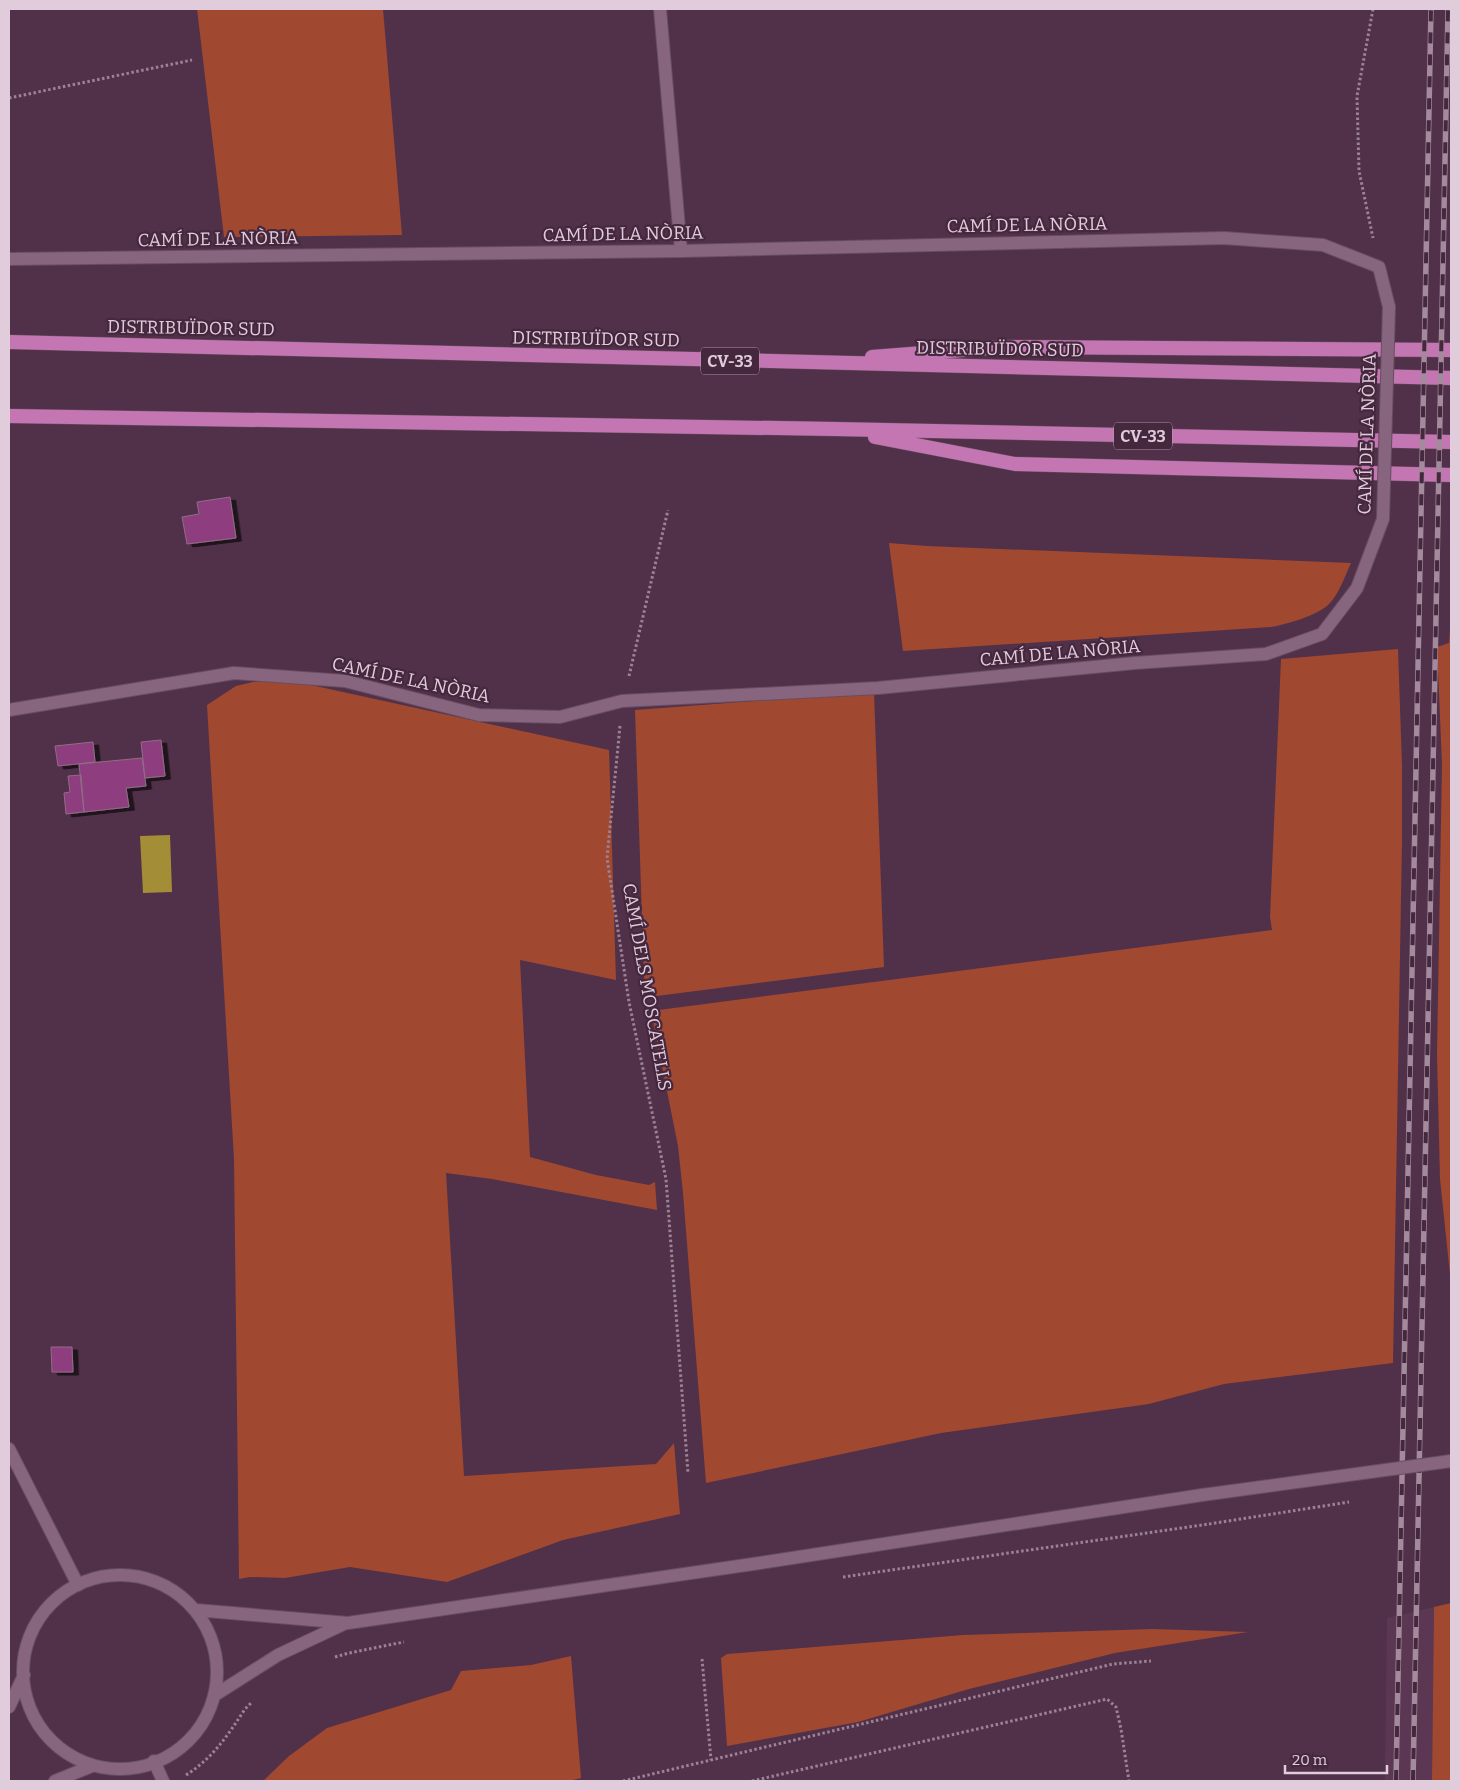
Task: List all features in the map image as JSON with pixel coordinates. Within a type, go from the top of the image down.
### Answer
[{"type":"highway","name":"DISTRIBUÏDOR SUD","points":[[9,342],[1451,378]]},
{"type":"highway","points":[[793,363],[1001,347],[1451,350]]},
{"type":"highway","name":"CV-33","points":[[9,416],[835,429],[1451,442]]},
{"type":"highway","points":[[835,429],[1015,464],[1451,474]]},
{"type":"street","points":[[660,9],[681,251]]},
{"type":"street","name":"CAMÍ DE LA NÒRIA","points":[[9,259],[681,251],[1224,238],[1323,245],[1379,267],[1389,307],[1384,520],[1357,588],[1322,634],[1266,654],[878,688],[622,701],[560,717],[478,716],[345,680],[234,673],[9,710]]},
{"type":"street","points":[[9,1449],[78,1585]]},
{"type":"street","points":[[196,1610],[348,1622],[753,1564],[1202,1495],[1451,1461]]},
{"type":"street","points":[[137,1574],[170,1587],[196,1610],[209,1630],[218,1663],[215,1695],[195,1735],[170,1756],[126,1770],[92,1766],[56,1746],[44,1733],[27,1703],[22,1660],[34,1625],[54,1599],[91,1578],[137,1574]]},
{"type":"street","points":[[215,1695],[278,1655],[348,1622]]},
{"type":"street","points":[[9,1708],[24,1675]]},
{"type":"street","points":[[154,1761],[163,1781]]},
{"type":"street","points":[[56,1781],[92,1766]]},
{"type":"path","points":[[1372,9],[1357,96],[1359,172],[1379,267]]},
{"type":"path","points":[[9,98],[192,60]]},
{"type":"path","name":"CAMÍ DELS MOSCATELLS","points":[[668,510],[622,701],[607,858],[629,1002],[666,1179],[688,1474]]},
{"type":"path","points":[[1209,1524],[1354,1501]]},
{"type":"path","points":[[331,1659],[348,1653],[407,1641]]},
{"type":"path","points":[[702,1659],[711,1760]]},
{"type":"path","points":[[623,1781],[1113,1664],[1151,1661]]},
{"type":"path","points":[[186,1776],[201,1766],[215,1752],[246,1709],[256,1699]]},
{"type":"path","points":[[752,1781],[1107,1699],[1116,1707],[1122,1729],[1129,1781]]},
{"type":"shaded area","points":[[197,9],[383,9],[402,235],[224,237]]},
{"type":"shaded area","points":[[889,543],[1351,563],[1336,595],[1324,608],[1301,619],[1271,627],[903,651]]},
{"type":"shaded area","points":[[1451,615],[1451,1284],[1440,1179],[1437,1055],[1442,764],[1437,647],[1449,643]]},
{"type":"shaded area","points":[[1398,649],[1402,765],[1402,840],[1393,1363],[1224,1384],[1149,1404],[941,1433],[706,1483],[678,1146],[651,1011],[1272,930],[1270,917],[1281,659]]},
{"type":"shaded area","points":[[278,681],[311,685],[609,750],[616,980],[520,960],[530,1157],[596,1175],[649,1185],[655,1182],[657,1210],[492,1179],[446,1173],[464,1476],[656,1464],[674,1443],[680,1514],[563,1540],[447,1582],[350,1567],[285,1578],[250,1577],[239,1579],[234,1159],[207,705],[236,686],[253,682]]},
{"type":"shaded area","points":[[874,692],[884,967],[649,997],[644,977],[635,710]]},
{"type":"shaded area","points":[[170,835],[172,892],[143,893],[140,836]]},
{"type":"shaded area","points":[[1451,1603],[1451,1781],[1432,1781],[1434,1607]]},
{"type":"shaded area","points":[[1434,1607],[1432,1781],[1385,1781],[1387,1618]]},
{"type":"shaded area","points":[[1153,1629],[1248,1632],[1115,1653],[969,1689],[858,1722],[727,1746],[721,1658],[727,1654],[963,1635]]},
{"type":"shaded area","points":[[571,1656],[581,1778],[569,1781],[263,1781],[289,1756],[327,1728],[451,1690],[461,1671],[531,1665]]},
{"type":"building","points":[[230,497],[236,538],[187,544],[182,517],[199,514],[197,502]]},
{"type":"building","points":[[161,740],[165,776],[145,778],[141,742]]},
{"type":"building","points":[[93,742],[95,762],[58,766],[55,746]]},
{"type":"building","points":[[142,758],[146,786],[126,788],[129,807],[84,812],[79,764]]},
{"type":"building","points":[[81,775],[84,812],[66,814],[64,793],[70,792],[68,776]]},
{"type":"building","points":[[51,1347],[72,1347],[73,1372],[52,1372]]},
{"type":"railway","points":[[1396,1781],[1431,9]]},
{"type":"railway","points":[[1413,1781],[1448,9]]}]
